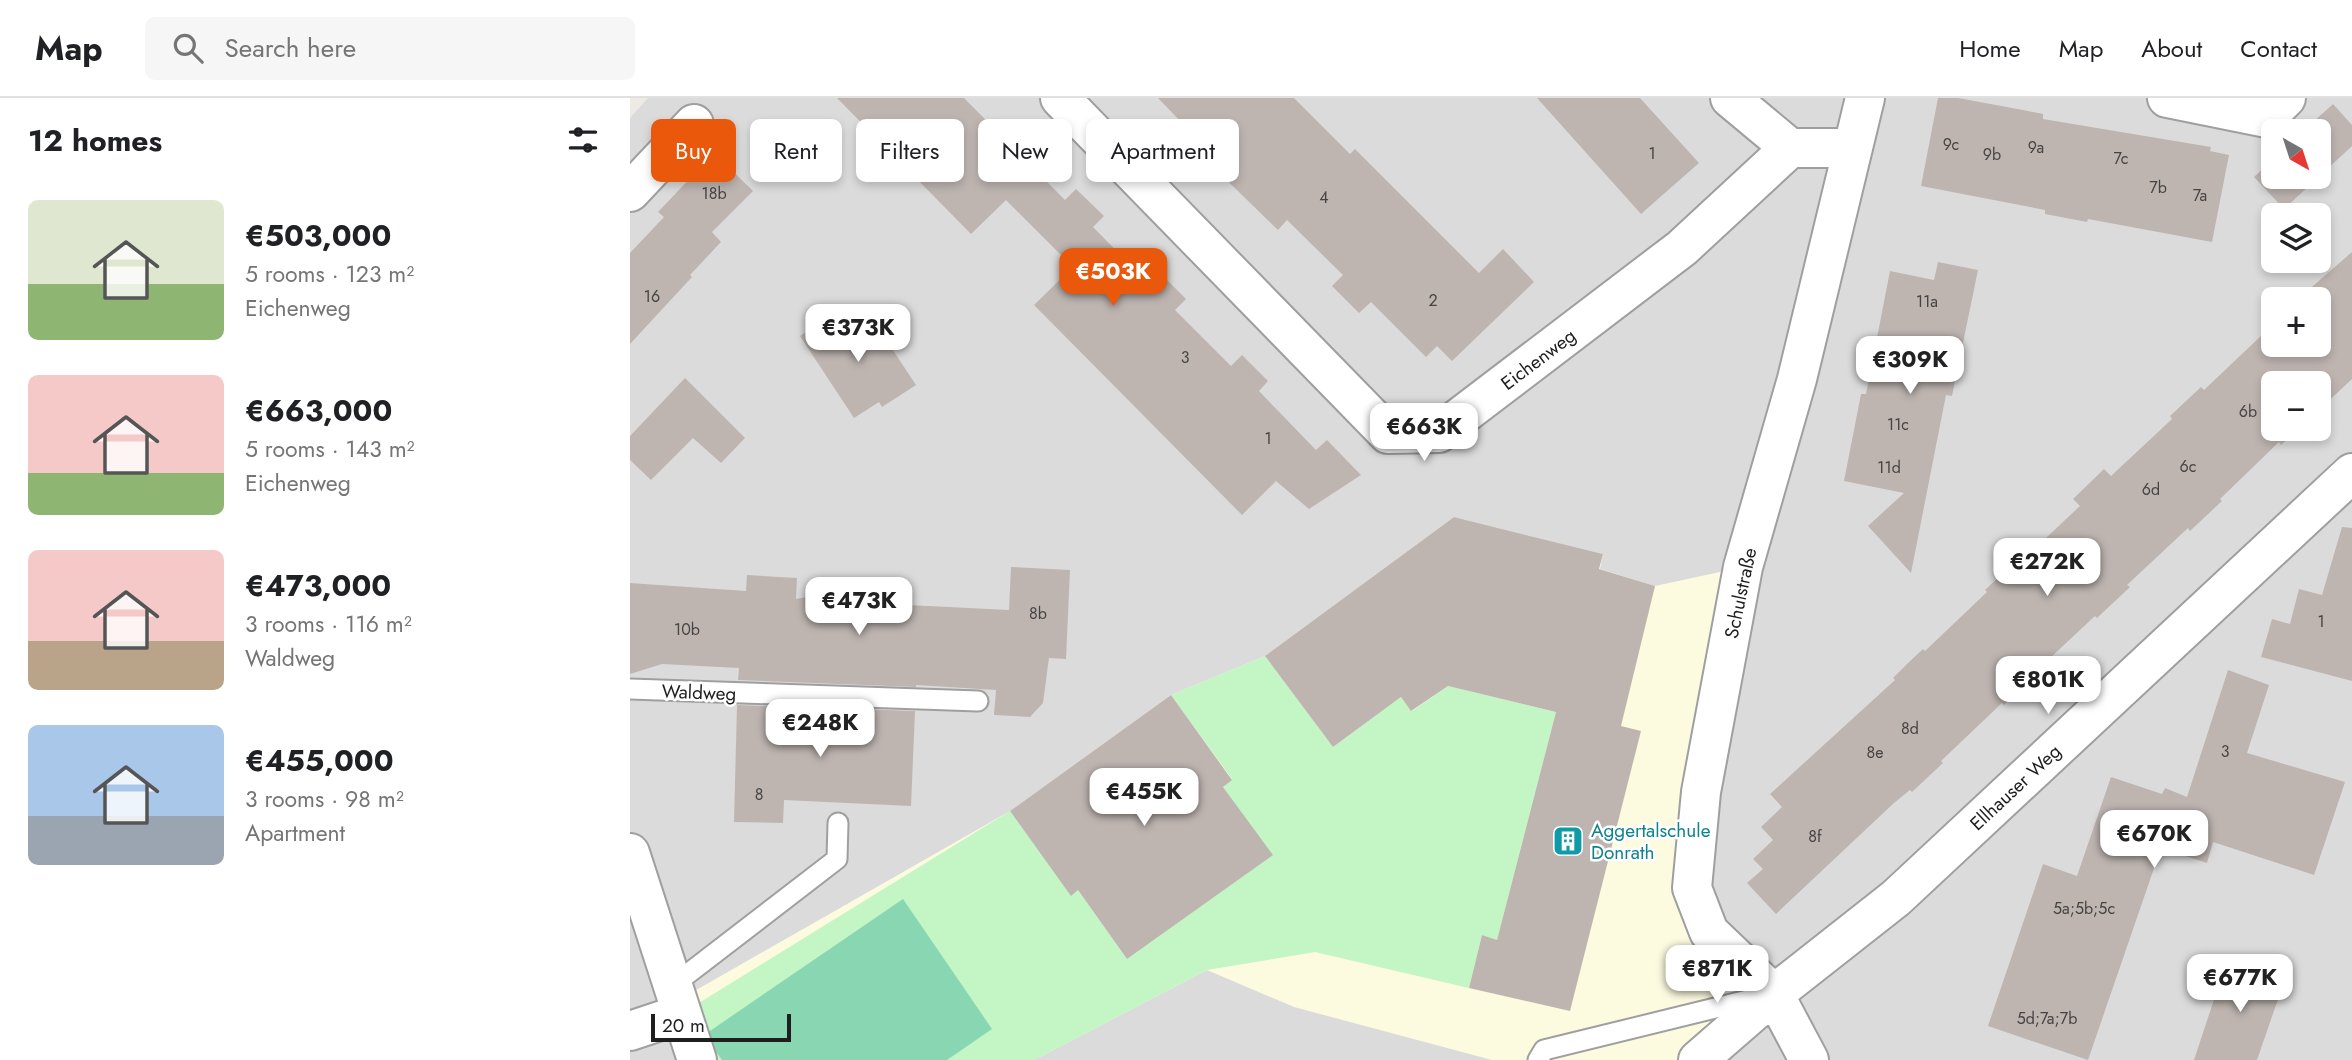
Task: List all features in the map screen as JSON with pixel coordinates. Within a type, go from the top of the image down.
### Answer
[{"type":"street","name":"Eichenweg","points":[[1060,98],[1388,434],[1439,433],[1682,248],[1790,148]]},
{"type":"street","points":[[1730,98],[1790,148],[1853,148]]},
{"type":"street","name":"Schulstraße","points":[[1809,1060],[1774,994],[1709,932],[1692,888],[1701,792],[1743,567],[1797,379],[1865,98]]},
{"type":"street","points":[[2167,98],[2266,118],[2286,98]]},
{"type":"street","points":[[630,191],[651,169]]},
{"type":"street","name":"Ellhauser Weg","points":[[1698,1060],[1774,994],[1896,898],[2352,473]]},
{"type":"street","points":[[630,853],[697,1060]]},
{"type":"street","points":[[630,1031],[676,1000]]},
{"type":"lane","name":"Waldweg","points":[[630,689],[978,701]]},
{"type":"lane","points":[[676,1000],[837,859],[838,823]]},
{"type":"lane","points":[[1538,1060],[1544,1049],[1774,994]]},
{"type":"shaded area","points":[[648,98],[2352,98],[2352,1060],[630,1060],[630,118]]},
{"type":"shaded area","points":[[1454,517],[1603,554],[1600,569],[1655,586],[1743,567],[1692,888],[1774,994],[1698,1060],[1492,1060],[1294,1007],[1207,970],[1034,1060],[723,1060],[691,993],[1010,811],[1171,695],[1265,656]]},
{"type":"green space","points":[[1265,656],[1333,747],[1401,697],[1412,711],[1448,686],[1556,712],[1497,940],[1482,935],[1469,988],[1315,952],[1207,970],[1034,1060],[709,1060],[681,1014],[1010,811],[1072,895],[1078,890],[1127,959],[1272,855],[1223,787],[1232,779],[1171,695]]},
{"type":"green space","points":[[903,899],[992,1029],[947,1060],[722,1060],[704,1035]]},
{"type":"building","points":[[837,98],[964,98],[985,119],[978,119],[978,182],[1047,182],[1065,200],[1076,189],[1104,216],[1093,227],[1147,282],[1158,271],[1186,299],[1175,310],[1231,366],[1242,355],[1268,381],[1259,391],[1316,450],[1327,440],[1361,475],[1309,509],[1276,481],[1242,515],[1034,305],[1073,267],[1006,200],[971,234],[920,182],[964,182],[964,119],[858,119]]},
{"type":"building","points":[[1158,98],[1294,98],[1350,154],[1355,149],[1479,273],[1503,249],[1534,282],[1452,361],[1437,346],[1426,357],[1371,302],[1359,313],[1332,286],[1343,275],[1287,220],[1278,230],[1229,182],[1239,182],[1239,119],[1178,119]]},
{"type":"building","points":[[1537,98],[1640,98],[1699,163],[1641,214]]},
{"type":"building","points":[[1938,98],[1958,98],[2023,110],[2043,114],[2043,119],[2211,147],[2210,151],[2229,155],[2212,242],[2088,219],[2087,222],[2045,214],[2045,210],[1921,186]]},
{"type":"building","points":[[2333,104],[2352,125],[2352,146],[2331,166],[2331,119],[2316,119]]},
{"type":"building","points":[[2261,170],[2261,184],[2254,177]]},
{"type":"building","points":[[736,174],[753,191],[712,232],[721,242],[630,344],[630,253],[664,217],[658,212],[686,182],[736,182]]},
{"type":"building","points":[[2265,189],[2306,189],[2291,203],[2278,203]]},
{"type":"building","points":[[2352,252],[2352,379],[2331,399],[2331,371],[2261,371],[2261,441],[2285,441],[2281,445],[2279,442],[2220,499],[2222,501],[2190,531],[2188,528],[2127,585],[2130,587],[2034,673],[2036,675],[2004,705],[2002,703],[1941,761],[1943,763],[1912,792],[1910,790],[1894,803],[1776,914],[1747,883],[1763,869],[1753,859],[1773,840],[1761,827],[1782,807],[1770,794],[1895,680],[1893,678],[1908,663],[1923,649],[1925,651],[2016,561],[2018,564],[2080,506],[2073,499],[2104,469],[2111,476],[2172,419],[2170,416],[2201,387],[2204,390],[2261,336],[2261,357],[2331,357],[2331,287],[2312,287]]},
{"type":"building","points":[[1938,262],[1978,270],[1952,396],[1946,395],[1911,573],[1868,526],[1904,493],[1844,481],[1861,394],[1866,394],[1890,271],[1934,280]]},
{"type":"building","points":[[839,311],[856,336],[875,323],[916,385],[882,407],[879,402],[854,418],[800,336]]},
{"type":"building","points":[[685,378],[745,438],[721,463],[693,438],[651,480],[630,460],[630,436]]},
{"type":"building","name":"Aggertalschule Donrath","points":[[1454,517],[1603,554],[1599,569],[1655,586],[1621,726],[1641,731],[1570,1011],[1469,988],[1482,935],[1497,940],[1556,712],[1448,686],[1411,711],[1401,697],[1333,747],[1265,656]]},
{"type":"building","points":[[2342,527],[2352,528],[2352,681],[2261,657],[2272,619],[2290,624],[2299,589],[2322,595]]},
{"type":"building","points":[[1011,567],[1070,570],[1066,659],[1049,658],[1043,703],[1030,717],[994,715],[996,690],[738,680],[739,668],[662,664],[630,674],[630,583],[746,591],[747,575],[797,578],[796,599],[845,590],[847,602],[1009,610]]},
{"type":"building","points":[[2228,670],[2269,685],[2247,753],[2345,782],[2314,875],[2213,842],[2207,863],[2161,848],[2088,1060],[1988,1026],[2043,864],[2077,876],[2111,777],[2162,794],[2165,788],[2187,797]]},
{"type":"building","points":[[1171,695],[1232,780],[1223,787],[1273,855],[1127,959],[1078,890],[1071,896],[1010,811]]},
{"type":"building","points":[[737,705],[915,711],[911,806],[784,800],[783,823],[734,822]]},
{"type":"building","points":[[2227,960],[2285,979],[2257,1060],[2194,1060]]},
{"type":"place","name":"Aggertalschule Donrath","points":[[1568,841]]}]
